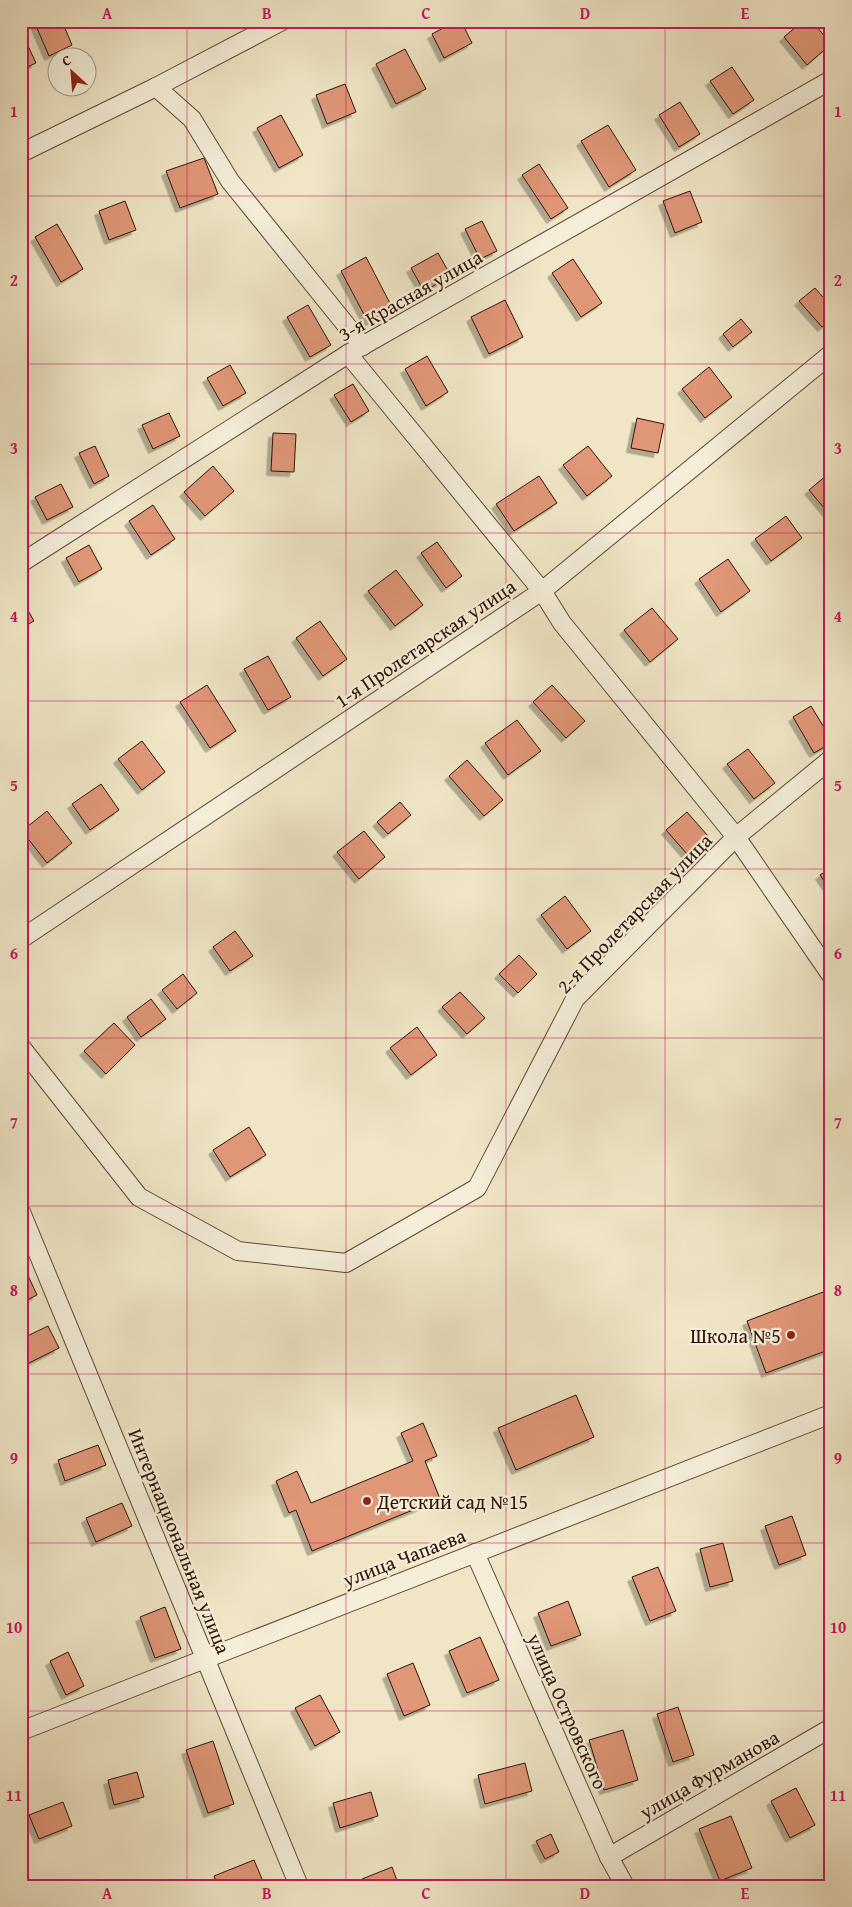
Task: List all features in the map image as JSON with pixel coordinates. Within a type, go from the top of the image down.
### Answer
[{"type":"street","points":[[21,153],[156,87],[282,21]]},
{"type":"street","name":"3-я Красная улица","points":[[21,563],[356,350],[831,80]]},
{"type":"street","points":[[156,87],[192,119],[230,181],[356,350],[542,591],[562,622],[736,837],[831,975]]},
{"type":"street","name":"1-я Пролетарская улица","points":[[21,939],[542,591],[831,354]]},
{"type":"street","name":"2-я Пролетарская улица","points":[[21,1047],[139,1197],[238,1251],[346,1263],[477,1188],[575,999],[736,837],[831,759]]},
{"type":"street","name":"Интернациональная улица","points":[[21,1212],[299,1886]]},
{"type":"street","name":"улица Чапаева","points":[[21,1731],[831,1414]]},
{"type":"street","name":"улица Островского","points":[[475,1552],[609,1857],[625,1886]]},
{"type":"street","name":"улица Фурманова","points":[[609,1857],[831,1728]]},
{"type":"building","points":[[34,21],[62,21],[72,45],[66,48],[48,48],[48,54]]},
{"type":"building","points":[[456,21],[461,21],[472,43],[444,58],[432,34]]},
{"type":"building","points":[[803,21],[812,21],[831,44],[807,65],[784,37]]},
{"type":"building","points":[[21,31],[36,63],[21,70]]},
{"type":"building","points":[[405,49],[426,89],[396,104],[376,64]]},
{"type":"building","points":[[732,67],[754,100],[733,114],[710,81]]},
{"type":"building","points":[[345,84],[356,112],[327,124],[316,95]]},
{"type":"building","points":[[680,102],[700,134],[679,147],[659,115]]},
{"type":"building","points":[[281,115],[303,155],[279,168],[257,128]]},
{"type":"building","points":[[608,125],[636,170],[609,187],[581,141]]},
{"type":"building","points":[[204,158],[218,194],[180,208],[166,171]]},
{"type":"building","points":[[539,164],[568,208],[551,219],[522,175]]},
{"type":"building","points":[[690,191],[702,222],[675,233],[663,201]]},
{"type":"building","points":[[125,201],[136,230],[109,240],[99,211]]},
{"type":"building","points":[[482,221],[497,251],[480,259],[465,229]]},
{"type":"building","points":[[57,224],[83,269],[61,282],[35,237]]},
{"type":"building","points":[[438,253],[451,276],[424,291],[411,268]]},
{"type":"building","points":[[366,257],[393,309],[368,322],[341,271]]},
{"type":"building","points":[[573,259],[602,303],[581,317],[552,273]]},
{"type":"building","points":[[815,288],[831,306],[831,320],[822,327],[799,301]]},
{"type":"building","points":[[505,300],[523,337],[489,354],[471,317]]},
{"type":"building","points":[[308,305],[331,345],[310,357],[287,317]]},
{"type":"building","points":[[741,319],[752,332],[733,347],[723,334]]},
{"type":"building","points":[[427,356],[448,392],[426,406],[405,369]]},
{"type":"building","points":[[230,365],[246,393],[223,406],[207,378]]},
{"type":"building","points":[[709,367],[732,397],[705,418],[682,389]]},
{"type":"building","points":[[353,384],[369,411],[351,422],[334,395]]},
{"type":"building","points":[[169,413],[180,436],[153,449],[142,425]]},
{"type":"building","points":[[637,418],[664,424],[658,453],[631,448]]},
{"type":"building","points":[[273,433],[296,434],[294,472],[271,471]]},
{"type":"building","points":[[95,446],[109,476],[94,484],[79,453]]},
{"type":"building","points":[[588,446],[612,476],[587,496],[563,465]]},
{"type":"building","points":[[213,466],[234,491],[205,516],[184,492]]},
{"type":"building","points":[[827,475],[831,480],[830,515],[809,490]]},
{"type":"building","points":[[539,476],[557,503],[514,531],[496,504]]},
{"type":"building","points":[[61,484],[73,507],[47,520],[35,497]]},
{"type":"building","points":[[153,505],[175,539],[151,555],[129,521]]},
{"type":"building","points":[[786,516],[802,538],[771,561],[755,539]]},
{"type":"building","points":[[437,542],[462,576],[446,588],[421,553]]},
{"type":"building","points":[[89,545],[102,569],[79,582],[66,558]]},
{"type":"building","points":[[728,559],[750,591],[721,612],[699,579]]},
{"type":"building","points":[[396,570],[423,605],[395,626],[368,591]]},
{"type":"building","points":[[21,598],[34,621],[21,628]]},
{"type":"building","points":[[652,608],[678,639],[650,662],[624,630]]},
{"type":"building","points":[[320,621],[347,659],[323,676],[296,638]]},
{"type":"building","points":[[268,656],[291,697],[268,710],[244,669]]},
{"type":"building","points":[[207,685],[236,731],[210,748],[180,702]]},
{"type":"building","points":[[552,685],[585,721],[566,738],[533,702]]},
{"type":"building","points":[[811,706],[831,739],[831,743],[814,753],[793,717]]},
{"type":"building","points":[[517,720],[541,751],[508,775],[485,743]]},
{"type":"building","points":[[142,741],[165,772],[142,790],[118,759]]},
{"type":"building","points":[[748,749],[775,783],[754,799],[727,764]]},
{"type":"building","points":[[467,760],[503,800],[484,816],[449,776]]},
{"type":"building","points":[[101,784],[119,810],[90,830],[72,804]]},
{"type":"building","points":[[400,802],[411,815],[388,834],[377,822]]},
{"type":"building","points":[[47,811],[72,843],[47,863],[22,831]]},
{"type":"building","points":[[687,812],[708,836],[687,854],[666,830]]},
{"type":"building","points":[[364,831],[385,857],[359,879],[337,852]]},
{"type":"building","points":[[831,868],[831,891],[820,875]]},
{"type":"building","points":[[565,896],[591,931],[567,949],[541,915]]},
{"type":"building","points":[[235,931],[253,956],[230,971],[213,947]]},
{"type":"building","points":[[519,955],[537,974],[518,993],[499,974]]},
{"type":"building","points":[[183,974],[197,993],[177,1009],[162,990]]},
{"type":"building","points":[[460,992],[485,1018],[467,1034],[442,1007]]},
{"type":"building","points":[[151,999],[166,1019],[141,1037],[127,1017]]},
{"type":"building","points":[[114,1023],[135,1045],[106,1074],[84,1051]]},
{"type":"building","points":[[417,1027],[437,1055],[411,1075],[390,1048]]},
{"type":"building","points":[[249,1127],[266,1155],[230,1177],[213,1150]]},
{"type":"building","points":[[24,1267],[37,1295],[21,1303],[21,1268]]},
{"type":"building","name":"Школа №5","points":[[831,1289],[831,1349],[766,1373],[747,1321]]},
{"type":"building","points":[[48,1326],[59,1348],[21,1367],[21,1339]]},
{"type":"building","points":[[576,1395],[594,1437],[516,1470],[498,1428]]},
{"type":"building","points":[[423,1423],[437,1456],[425,1461],[440,1499],[312,1551],[296,1510],[289,1513],[276,1481],[297,1471],[311,1503],[413,1461],[401,1433]]},
{"type":"building","points":[[98,1445],[106,1465],[65,1481],[58,1460]]},
{"type":"building","points":[[122,1503],[132,1526],[96,1542],[86,1518]]},
{"type":"building","points":[[792,1516],[806,1555],[779,1565],[765,1526]]},
{"type":"building","points":[[723,1543],[733,1581],[710,1587],[700,1549]]},
{"type":"building","points":[[658,1567],[676,1611],[650,1621],[632,1577]]},
{"type":"building","points":[[568,1601],[581,1635],[551,1646],[538,1613]]},
{"type":"building","points":[[165,1607],[181,1649],[155,1658],[140,1617]]},
{"type":"building","points":[[480,1637],[499,1680],[467,1693],[449,1651]]},
{"type":"building","points":[[68,1652],[84,1686],[66,1695],[50,1661]]},
{"type":"building","points":[[413,1663],[430,1705],[404,1716],[387,1674]]},
{"type":"building","points":[[320,1695],[340,1732],[315,1746],[295,1708]]},
{"type":"building","points":[[678,1707],[694,1755],[673,1762],[657,1714]]},
{"type":"building","points":[[623,1730],[638,1780],[604,1790],[589,1740]]},
{"type":"building","points":[[213,1741],[234,1804],[208,1813],[186,1750]]},
{"type":"building","points":[[525,1763],[532,1791],[485,1804],[478,1775]]},
{"type":"building","points":[[137,1772],[144,1797],[114,1805],[108,1780]]},
{"type":"building","points":[[796,1788],[815,1825],[790,1838],[771,1801]]},
{"type":"building","points":[[371,1792],[378,1816],[340,1828],[333,1803]]},
{"type":"building","points":[[63,1802],[72,1826],[39,1839],[29,1815]]},
{"type":"building","points":[[731,1816],[752,1868],[720,1881],[699,1829]]},
{"type":"building","points":[[551,1834],[559,1852],[545,1859],[536,1841]]},
{"type":"building","points":[[254,1860],[265,1886],[218,1886],[214,1876]]},
{"type":"building","points":[[392,1867],[399,1886],[365,1886],[362,1879]]},
{"type":"place","name":"Школа №5","points":[[791,1335]]},
{"type":"place","name":"Детский сад №15","points":[[367,1501]]}]
